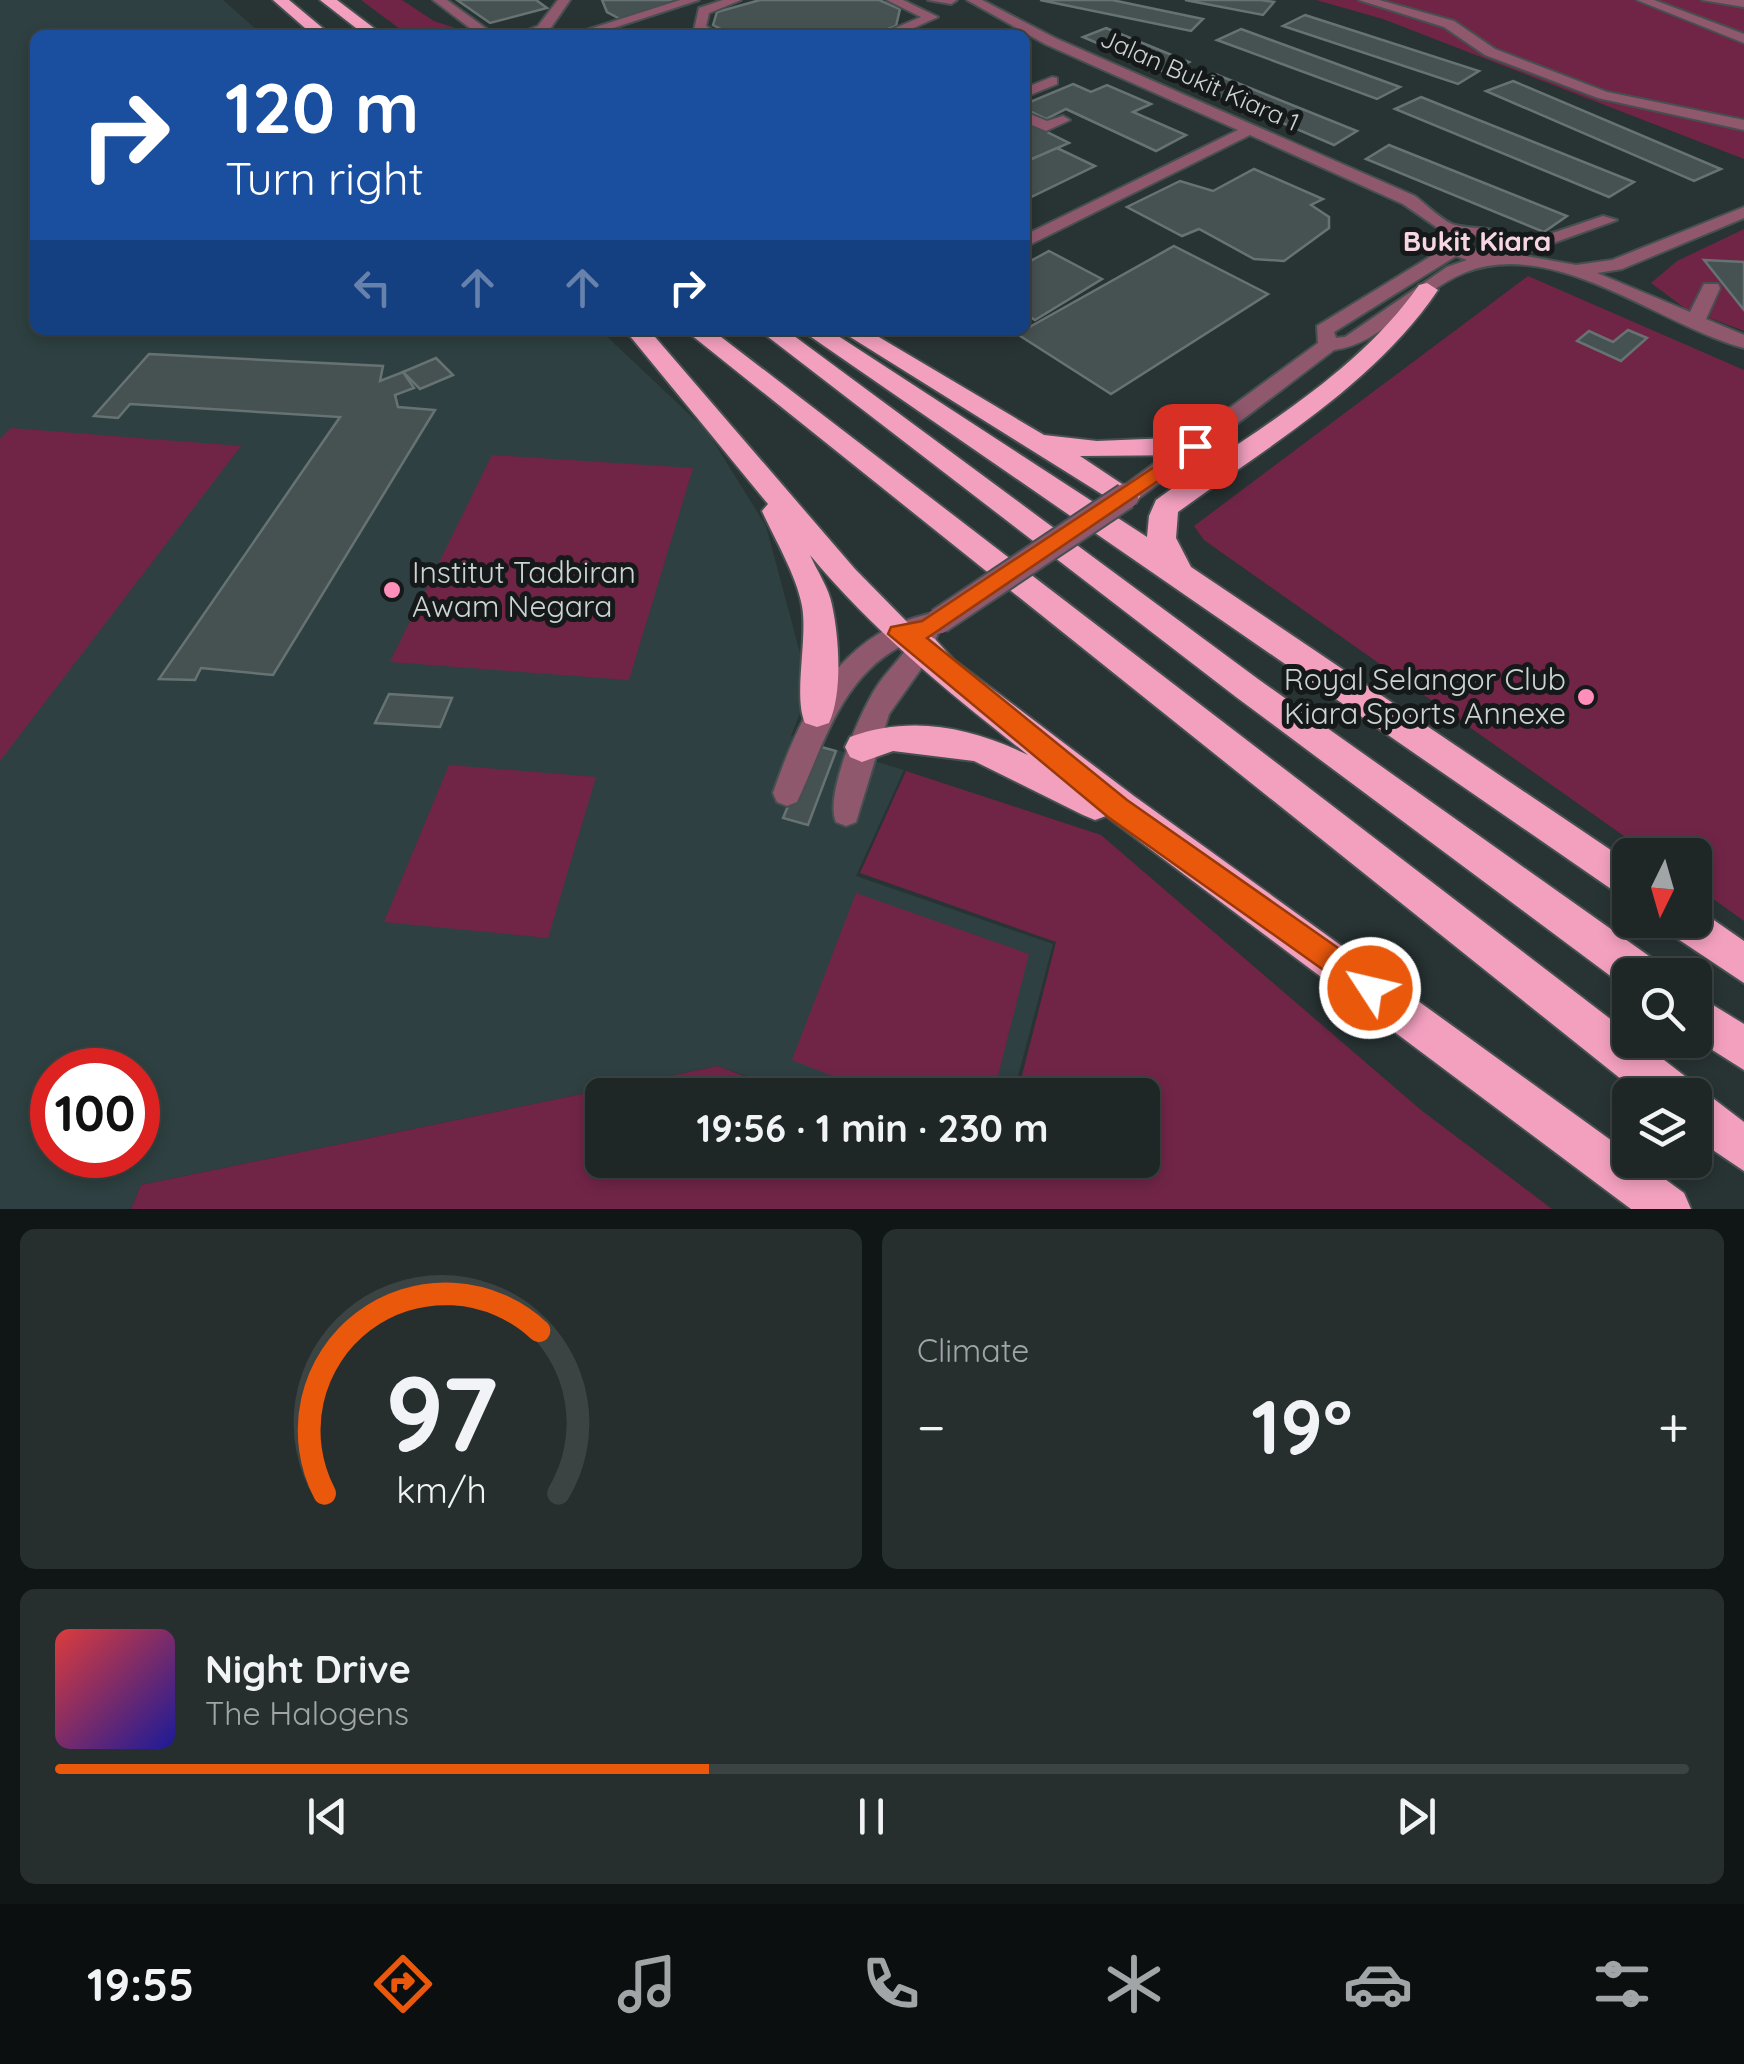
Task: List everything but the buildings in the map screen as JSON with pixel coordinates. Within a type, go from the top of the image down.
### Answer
[{"type":"highway","points":[[280,0],[307,29]]},
{"type":"highway","points":[[327,0],[368,30]]},
{"type":"highway","points":[[1185,578],[1165,550],[1158,525],[1166,507],[1351,369],[1418,308],[1426,290]]},
{"type":"highway","points":[[641,335],[775,493],[922,633],[943,669],[1118,808],[1434,1033],[1668,1209]]},
{"type":"highway","points":[[703,335],[1653,1078]]},
{"type":"highway","points":[[779,335],[1247,688],[1619,958]]},
{"type":"highway","points":[[820,335],[1185,578],[1259,634],[1612,872]]},
{"type":"highway","points":[[859,335],[1126,496]]},
{"type":"highway","points":[[1036,440],[1096,450],[1195,446]]},
{"type":"highway","points":[[775,493],[780,524],[816,603],[820,652],[817,713]]},
{"type":"highway","points":[[862,747],[893,737],[978,746],[1008,757],[1084,802],[1118,808]]},
{"type":"highway","points":[[1707,938],[1744,964]]},
{"type":"highway","points":[[1712,1026],[1744,1049]]},
{"type":"highway","points":[[1712,1124],[1744,1149]]},
{"type":"street","points":[[440,0],[481,30]]},
{"type":"street","points":[[539,30],[564,0]]},
{"type":"street","points":[[557,30],[575,0]]},
{"type":"street","points":[[594,30],[693,0]]},
{"type":"street","points":[[696,30],[693,29],[703,11],[735,0]]},
{"type":"street","points":[[893,0],[932,17]]},
{"type":"street","points":[[934,0],[950,0]]},
{"type":"street","points":[[1365,0],[1449,24],[1490,52],[1590,90],[1744,125]]},
{"type":"street","points":[[1643,0],[1744,39]]},
{"type":"street","points":[[1708,0],[1744,3]]},
{"type":"street","points":[[899,30],[978,4]]},
{"type":"street","name":"Jalan Bukit Kiara 1","points":[[978,4],[1249,130],[1410,200],[1439,207],[1500,239],[1504,253]]},
{"type":"street","points":[[1030,92],[1052,81]]},
{"type":"street","points":[[1030,118],[1046,126],[1063,120]]},
{"type":"street","points":[[1030,240],[1249,130]]},
{"type":"street","name":"Jalan Bukit Kiara 1","points":[[1410,200],[1454,240]]},
{"type":"street","points":[[1504,253],[1567,258],[1606,255],[1744,203]]},
{"type":"street","points":[[1576,270],[1616,265],[1744,212]]},
{"type":"street","points":[[787,793],[817,713],[846,674],[922,633],[1126,496],[1328,345],[1350,342],[1454,271],[1609,220]]},
{"type":"street","points":[[1328,345],[1324,330],[1454,240],[1477,230]]},
{"type":"street","points":[[1454,240],[1576,270],[1744,342]]},
{"type":"street","points":[[1695,322],[1711,288]]},
{"type":"street","points":[[846,813],[862,747],[882,701],[922,633]]},
{"type":"shaded area","name":"Institut Tadbiran Awam Negara","points":[[0,0],[223,0],[257,30],[30,30],[30,335],[605,335],[707,431],[766,526],[800,653],[802,708],[791,736],[904,770],[856,876],[1053,944],[1018,1078],[752,1078],[718,1066],[660,1078],[585,1078],[585,1093],[141,1185],[131,1209],[0,1209]]},
{"type":"shaded area","points":[[361,0],[402,0],[434,21],[462,30],[401,30]]},
{"type":"shaded area","points":[[1316,0],[1744,0],[1744,159],[1383,19]]},
{"type":"shaded area","points":[[1744,229],[1744,331],[1686,309],[1651,283],[1677,261]]},
{"type":"shaded area","name":"Royal Selangor Club Kiara Sports Annexe","points":[[1528,276],[1744,370],[1744,921],[1712,898],[1712,838],[1627,838],[1204,540],[1194,526]]},
{"type":"shaded area","points":[[11,428],[241,446],[0,761],[0,439]]},
{"type":"shaded area","points":[[492,455],[693,468],[629,680],[390,662]]},
{"type":"shaded area","points":[[449,765],[596,777],[548,938],[384,922]]},
{"type":"shaded area","points":[[906,771],[1101,835],[1421,1110],[1552,1209],[131,1209],[141,1185],[585,1093],[585,1178],[1160,1178],[1160,1078],[1021,1078],[1056,942],[860,873]]},
{"type":"shaded area","points":[[856,893],[1029,954],[997,1078],[838,1078],[792,1060]]},
{"type":"shaded area","points":[[718,1066],[749,1078],[660,1078]]},
{"type":"place","name":"Institut Tadbiran Awam Negara","points":[[392,590]]},
{"type":"place","name":"Royal Selangor Club Kiara Sports Annexe","points":[[1586,697]]},
{"type":"district","name":"Bukit Kiara","points":[[1477,241]]},
{"type":"route","points":[[1195,446],[927,629],[900,634],[924,648],[943,669],[1118,808],[1370,988]]}]
